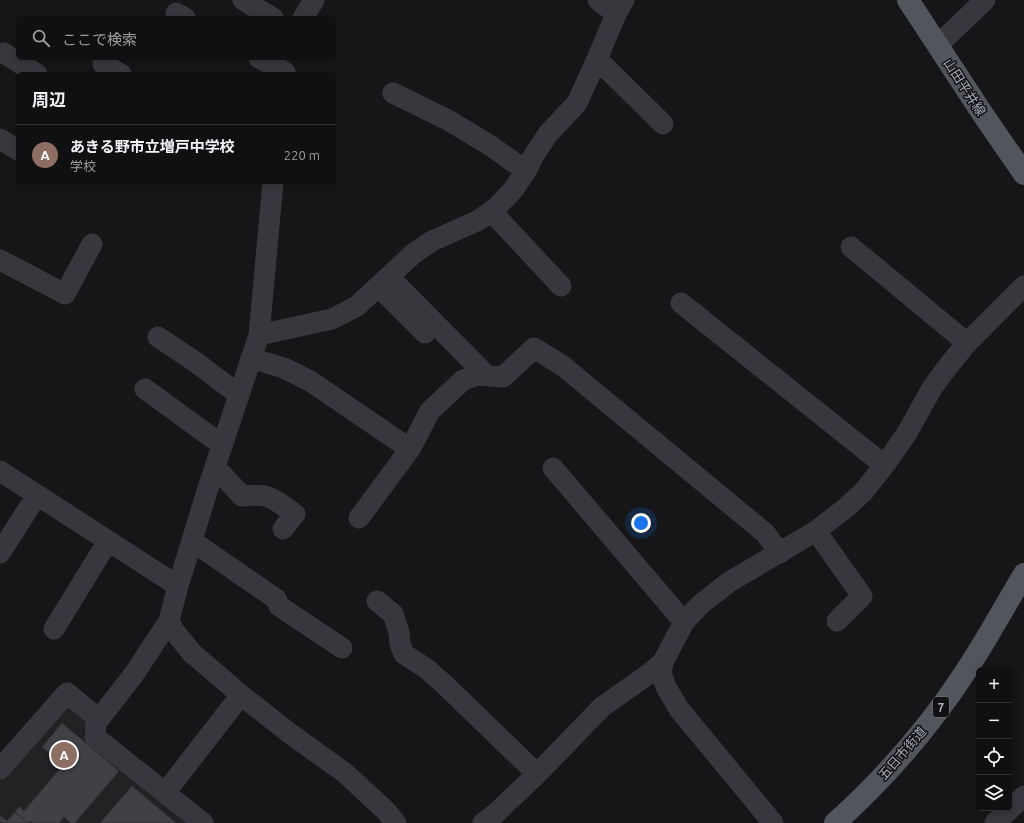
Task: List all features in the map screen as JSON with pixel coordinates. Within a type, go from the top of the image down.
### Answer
[{"type":"main road","name":"山田平井線","points":[[908,0],[1024,174]]},
{"type":"main road","name":"五日市街道","points":[[835,823],[852,808],[910,746],[944,703],[966,671],[1024,574]]},
{"type":"street","points":[[243,0],[270,16]]},
{"type":"street","points":[[304,16],[314,0]]},
{"type":"street","points":[[259,335],[332,319],[357,306],[413,254],[432,241],[477,221],[491,212],[513,190],[548,134],[577,103],[620,7],[598,0]]},
{"type":"street","points":[[938,45],[985,0]]},
{"type":"street","points":[[4,53],[34,72]]},
{"type":"street","points":[[598,59],[663,124]]},
{"type":"street","points":[[264,60],[286,68]]},
{"type":"street","points":[[103,64],[117,72]]},
{"type":"street","points":[[394,93],[448,120],[491,146],[526,171]]},
{"type":"street","points":[[0,139],[16,149]]},
{"type":"street","points":[[0,156],[16,151]]},
{"type":"street","points":[[96,723],[134,674],[169,621],[214,467],[259,335],[273,184]]},
{"type":"street","points":[[491,212],[561,286]]},
{"type":"street","points":[[0,260],[64,294],[92,244]]},
{"type":"street","points":[[851,247],[967,343]]},
{"type":"street","points":[[384,282],[429,338]]},
{"type":"street","points":[[384,282],[486,375]]},
{"type":"street","points":[[773,823],[679,709],[666,687],[660,673],[663,662],[684,622],[701,604],[729,582],[816,531],[847,507],[864,490],[884,465],[906,433],[932,388],[948,365],[967,343],[1024,286]]},
{"type":"street","points":[[681,303],[884,465]]},
{"type":"street","points":[[158,338],[194,361],[238,394]]},
{"type":"street","points":[[359,518],[410,449],[430,411],[463,380],[478,374],[503,377],[534,348],[563,366],[765,533],[780,553]]},
{"type":"street","points":[[251,358],[284,368],[310,381],[410,449]]},
{"type":"street","points":[[145,389],[222,445]]},
{"type":"street","points":[[214,467],[242,496],[258,494],[272,497],[294,514],[283,529]]},
{"type":"street","points":[[553,468],[684,622]]},
{"type":"street","points":[[0,471],[178,586]]},
{"type":"street","points":[[0,553],[37,495]]},
{"type":"street","points":[[816,531],[862,596],[837,621]]},
{"type":"street","points":[[54,628],[108,541]]},
{"type":"street","points":[[192,541],[276,599],[279,606],[342,648]]},
{"type":"street","points":[[377,601],[393,614],[399,632],[400,644],[404,654],[427,669],[445,685],[537,774]]},
{"type":"street","points":[[169,621],[174,631],[192,653],[241,695],[288,732],[346,773],[386,811],[396,823]]},
{"type":"street","points":[[483,823],[495,814],[537,774],[602,707],[663,662]]},
{"type":"street","points":[[0,769],[67,693],[94,715],[96,723],[95,737],[203,823]]},
{"type":"street","points":[[165,793],[241,695]]},
{"type":"street","points":[[998,822],[1024,796]]},
{"type":"shaded area","points":[[69,707],[85,720],[87,728],[82,734],[194,823],[0,823],[0,777]]},
{"type":"building","points":[[62,723],[119,771],[75,823],[71,823],[64,817],[59,823],[33,823],[31,821],[28,823],[15,812],[19,806],[24,811],[63,765],[42,747]]},
{"type":"building","points":[[132,786],[176,823],[100,823]]},
{"type":"building","points":[[15,812],[28,823],[0,823],[0,815],[7,821]]},
{"type":"place","name":"あきる野市立増戸中学校","points":[[64,755]]}]
